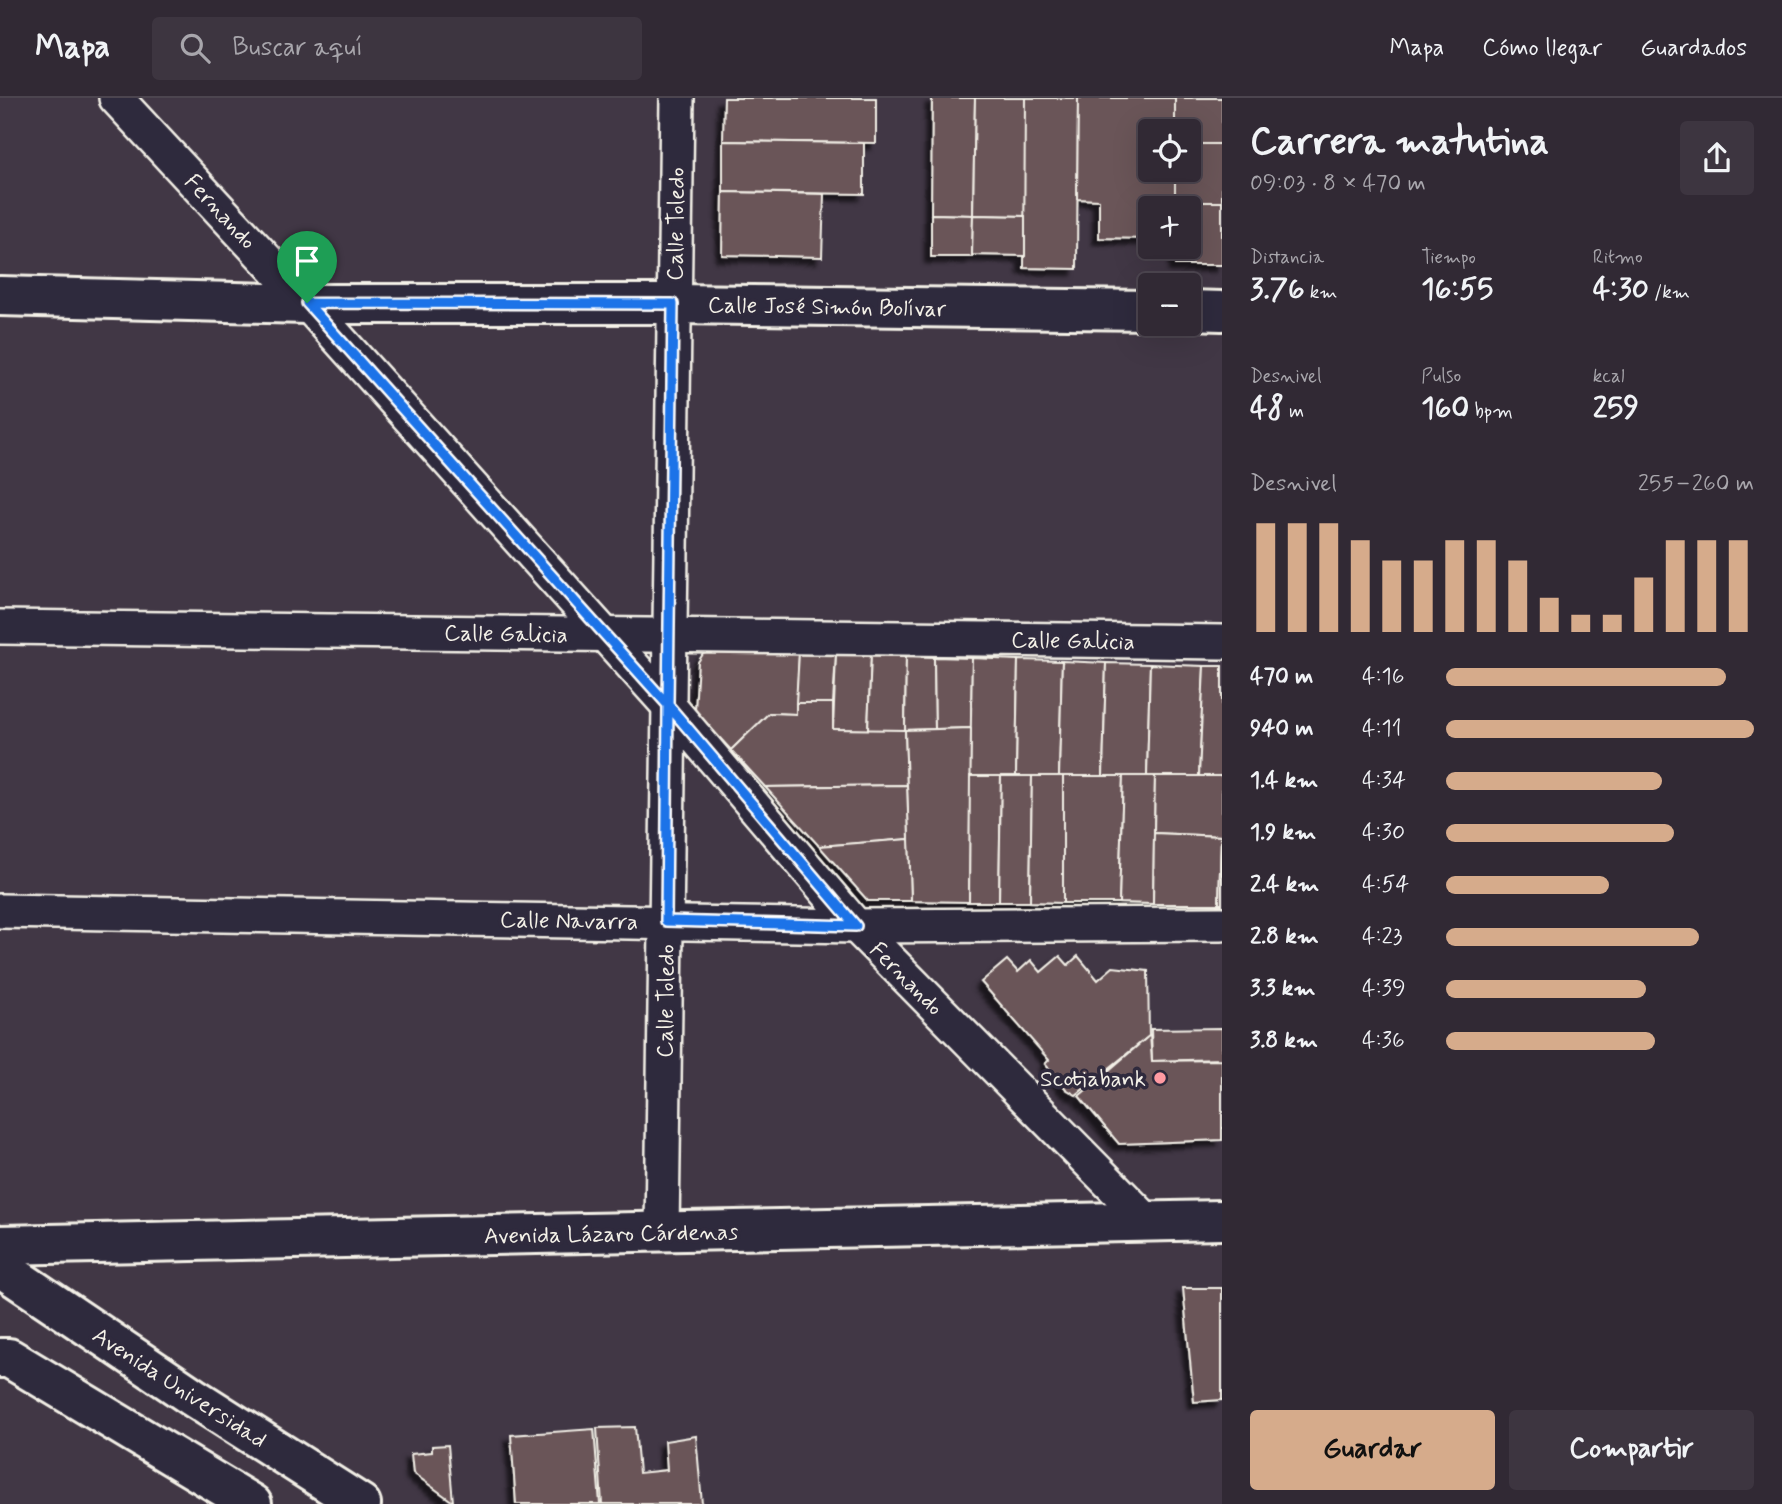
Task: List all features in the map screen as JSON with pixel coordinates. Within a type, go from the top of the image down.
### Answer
[{"type":"main road","name":"Calle José Simón Bolívar","points":[[0,296],[307,303],[1138,310]]},
{"type":"main road","points":[[1201,310],[1222,311]]},
{"type":"main road","name":"Avenida Lázaro Cárdenas","points":[[0,1245],[1222,1220]]},
{"type":"main road","name":"Avenida Universidad","points":[[0,1267],[194,1397],[361,1504]]},
{"type":"main road","points":[[5,1358],[253,1504]]},
{"type":"street","name":"Fernando","points":[[116,98],[307,303],[668,705],[856,926],[1149,1223]]},
{"type":"street","name":"Calle Toledo","points":[[662,1232],[677,98]]},
{"type":"street","name":"Calle Galicia","points":[[0,627],[1222,642]]},
{"type":"street","name":"Calle Navarra","points":[[0,911],[856,926],[1222,924]]},
{"type":"building","points":[[724,98],[876,98],[876,143],[723,141]]},
{"type":"building","points":[[932,98],[975,98],[973,215],[931,214]]},
{"type":"building","points":[[975,98],[1025,98],[1025,216],[973,215]]},
{"type":"building","points":[[1025,98],[1078,98],[1077,269],[1024,268]]},
{"type":"building","points":[[1078,98],[1175,98],[1175,119],[1138,119],[1138,182],[1175,182],[1175,196],[1138,196],[1138,239],[1099,238],[1099,200],[1077,199]]},
{"type":"building","points":[[1175,98],[1222,98],[1222,144],[1201,144],[1201,119],[1175,119]]},
{"type":"building","points":[[723,141],[864,143],[864,194],[723,192]]},
{"type":"building","points":[[1201,144],[1222,144],[1222,202],[1201,202],[1201,196],[1175,196],[1175,182],[1201,182]]},
{"type":"building","points":[[723,192],[824,194],[822,257],[722,255]]},
{"type":"building","points":[[1201,202],[1222,202],[1222,265],[1175,265],[1175,259],[1201,259]]},
{"type":"building","points":[[931,214],[973,215],[972,257],[931,257]]},
{"type":"building","points":[[973,215],[1025,216],[1025,256],[972,255]]},
{"type":"building","points":[[711,651],[799,653],[796,714],[769,713],[731,750],[695,711],[698,662],[703,654]]},
{"type":"building","points":[[799,653],[836,655],[833,703],[796,703]]},
{"type":"building","points":[[836,655],[871,655],[868,730],[833,729]]},
{"type":"building","points":[[871,655],[906,656],[905,730],[868,730]]},
{"type":"building","points":[[906,656],[934,657],[935,729],[905,730]]},
{"type":"building","points":[[934,657],[972,658],[971,728],[935,729]]},
{"type":"building","points":[[972,658],[1018,660],[1016,776],[970,776]]},
{"type":"building","points":[[1018,660],[1062,661],[1059,776],[1016,776]]},
{"type":"building","points":[[1062,661],[1106,663],[1103,776],[1059,776]]},
{"type":"building","points":[[1106,663],[1150,664],[1147,776],[1103,776]]},
{"type":"building","points":[[1150,664],[1204,666],[1199,776],[1147,776]]},
{"type":"building","points":[[1204,666],[1222,666],[1222,776],[1199,776]]},
{"type":"building","points":[[796,703],[833,703],[833,729],[905,730],[907,785],[765,787],[731,750],[769,713],[796,714]]},
{"type":"building","points":[[971,728],[969,902],[911,901],[905,730]]},
{"type":"building","points":[[970,776],[1001,776],[999,902],[969,902]]},
{"type":"building","points":[[1001,776],[1032,776],[1030,902],[999,902]]},
{"type":"building","points":[[1032,776],[1063,776],[1063,903],[1030,902]]},
{"type":"building","points":[[1063,776],[1123,776],[1119,903],[1063,903]]},
{"type":"building","points":[[1123,776],[1155,776],[1153,904],[1119,903]]},
{"type":"building","points":[[1155,776],[1222,776],[1222,836],[1154,833]]},
{"type":"building","points":[[907,785],[909,839],[819,846],[765,787]]},
{"type":"building","points":[[1154,833],[1221,836],[1219,904],[1153,904]]},
{"type":"building","points":[[1221,836],[1222,904],[1219,904]]},
{"type":"building","points":[[909,839],[911,901],[868,901],[819,846]]},
{"type":"building","points":[[1060,956],[1068,965],[1078,956],[1098,980],[1113,967],[1148,971],[1149,1036],[1076,1095],[1066,1089],[1045,1064],[1049,1060],[981,982],[1007,960],[1018,972],[1031,960],[1041,972]]},
{"type":"building","points":[[1222,1028],[1222,1059],[1152,1061],[1151,1029]]},
{"type":"building","name":"Scotiabank","points":[[1150,1035],[1152,1061],[1222,1060],[1222,1140],[1119,1144],[1079,1096]]},
{"type":"building","points":[[1183,1288],[1222,1288],[1222,1400],[1194,1402]]},
{"type":"building","points":[[635,1427],[639,1473],[667,1470],[665,1441],[696,1436],[702,1504],[602,1504],[597,1428]]},
{"type":"building","points":[[594,1429],[600,1504],[516,1504],[511,1435]]},
{"type":"building","points":[[448,1445],[453,1502],[413,1473],[411,1454],[432,1452],[432,1446]]},
{"type":"place","name":"Scotiabank","points":[[1160,1078]]},
{"type":"route","points":[[307,303],[668,705],[666,921],[856,926],[668,705],[673,304],[307,303]]}]
